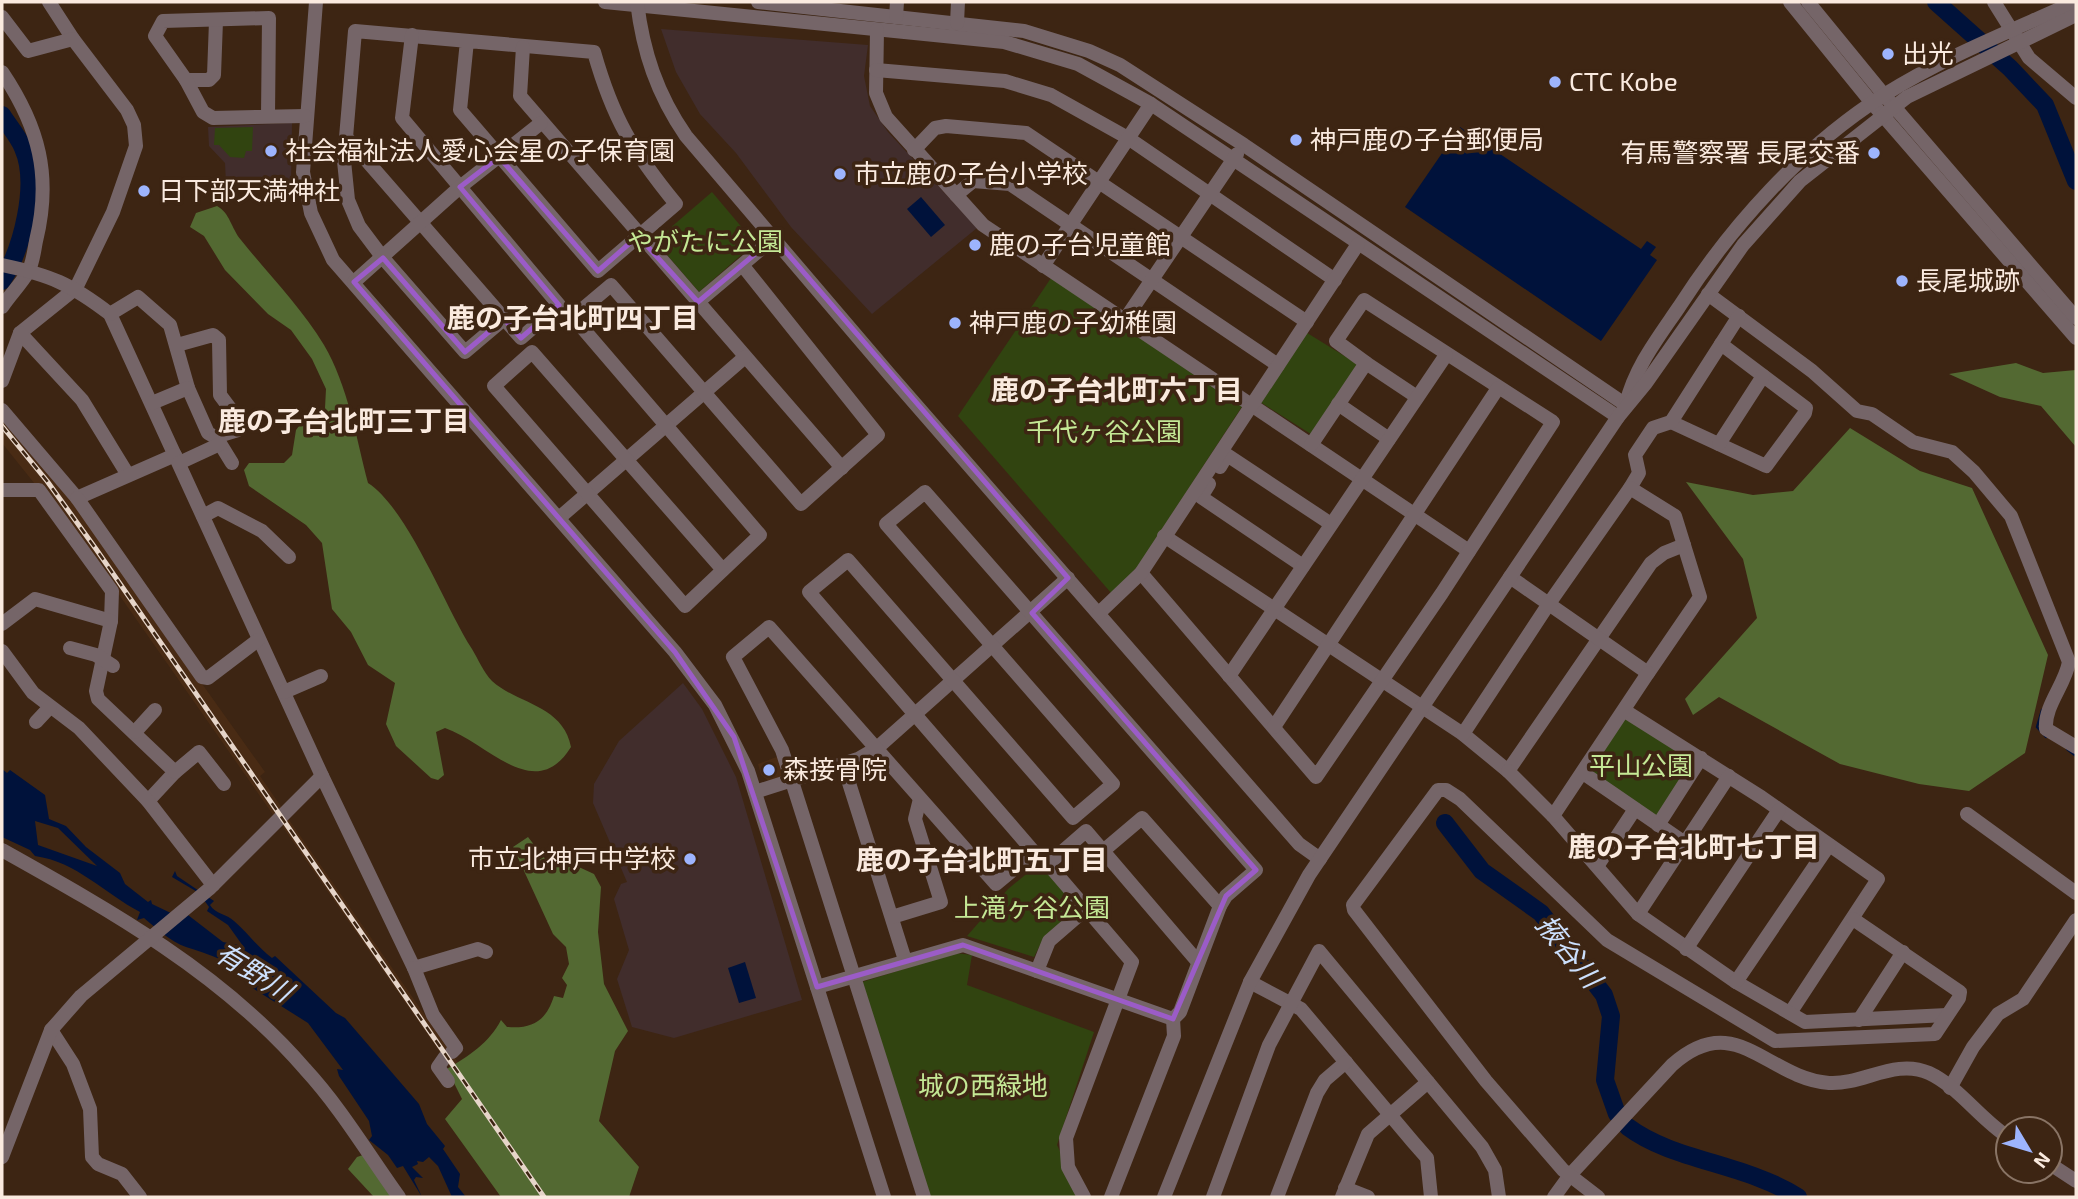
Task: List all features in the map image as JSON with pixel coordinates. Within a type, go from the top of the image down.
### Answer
[{"type":"street","points":[[2,381],[20,333],[76,288],[113,212],[136,146],[134,125],[127,110],[49,2]]},
{"type":"street","points":[[316,2],[305,116],[303,172],[311,213],[333,260],[675,652],[715,705],[734,737],[755,792],[884,1197]]},
{"type":"street","points":[[605,2],[637,3],[1003,42],[1047,53],[1101,75],[1151,104],[1358,244],[1622,411]]},
{"type":"street","points":[[758,2],[896,9],[957,23],[1024,31],[1089,51],[1119,65],[1244,145],[1622,411]]},
{"type":"street","points":[[957,23],[958,2]]},
{"type":"street","points":[[1790,2],[2076,318]]},
{"type":"street","points":[[1808,2],[1883,105],[2076,338]]},
{"type":"street","points":[[1994,2],[2029,58],[2076,98]]},
{"type":"street","points":[[1622,411],[1632,378],[1699,275],[1768,193],[1808,154],[1883,105],[1963,60],[2046,22],[2075,2]]},
{"type":"street","points":[[637,3],[648,60],[667,108],[687,136],[1299,844],[1320,859]]},
{"type":"street","points":[[2046,22],[2076,15]]},
{"type":"street","points":[[2,17],[28,51],[73,38]]},
{"type":"street","points":[[268,115],[270,18],[163,21],[159,25],[155,36],[186,80],[203,112],[213,118],[305,116]]},
{"type":"street","points":[[186,80],[209,79],[214,75],[216,21]]},
{"type":"street","points":[[877,30],[876,93],[886,117],[982,225],[1469,551]]},
{"type":"street","points":[[467,41],[460,110],[598,271],[676,204],[632,148],[608,101],[594,52],[355,31],[344,161],[348,200],[359,226],[383,258],[465,352],[504,319]]},
{"type":"street","points":[[347,138],[521,338],[559,304],[402,118],[412,34]]},
{"type":"street","points":[[523,47],[520,96],[638,236],[842,468]]},
{"type":"street","points":[[876,70],[1005,81],[1051,95],[1128,138],[1335,280]]},
{"type":"street","points":[[2,72],[22,102],[35,141],[45,186],[43,213],[25,270],[2,307]]},
{"type":"street","points":[[1043,265],[1151,104]]},
{"type":"street","points":[[1164,1197],[1250,982],[1320,859],[1622,411],[1646,383],[1743,245],[1800,181],[1883,105]]},
{"type":"street","points":[[354,282],[460,187],[541,123]]},
{"type":"street","points":[[914,149],[935,128],[946,126],[1026,133],[1307,322]]},
{"type":"street","points":[[1124,321],[1208,194],[1244,145]]},
{"type":"street","points":[[957,195],[973,181],[1010,184],[1278,365]]},
{"type":"street","points":[[698,302],[774,238]]},
{"type":"street","points":[[1099,613],[1140,573],[1358,244]]},
{"type":"street","points":[[2,265],[76,288],[110,314],[321,776],[414,968],[433,1016],[456,1048],[438,1068],[448,1081]]},
{"type":"street","points":[[723,570],[532,352],[494,386],[685,606],[760,535],[573,317],[611,285],[801,503],[878,435],[743,266]]},
{"type":"street","points":[[1708,294],[1812,371],[1857,411],[1872,414],[1913,442],[1952,452],[2011,516],[2069,662],[2062,685],[2045,717],[2046,729],[2076,747]]},
{"type":"street","points":[[110,314],[134,296],[170,325],[188,388],[208,433],[218,441],[232,463]]},
{"type":"street","points":[[1140,573],[1316,777],[1469,551],[1552,422],[1363,300],[1336,341],[1417,397]]},
{"type":"street","points":[[1463,734],[1548,605],[1630,488],[1639,473],[1635,456],[1653,428],[1671,422],[1739,316]]},
{"type":"street","points":[[20,333],[82,400],[128,475]]},
{"type":"street","points":[[77,498],[128,475],[218,441],[238,430],[241,423],[220,395],[219,340],[214,335],[177,345]]},
{"type":"street","points":[[1671,422],[1766,466],[1805,413],[1806,408],[1721,344]]},
{"type":"street","points":[[1229,676],[1446,355]]},
{"type":"street","points":[[559,518],[590,494],[745,357]]},
{"type":"street","points":[[1311,445],[1366,362]]},
{"type":"street","points":[[1719,444],[1763,376]]},
{"type":"street","points":[[152,403],[188,388]]},
{"type":"street","points":[[1274,726],[1498,388]]},
{"type":"street","points":[[1338,404],[1389,439]]},
{"type":"street","points":[[2,410],[77,498],[202,677],[208,678],[258,640]]},
{"type":"street","points":[[1303,566],[1201,497],[1227,455],[1331,524]]},
{"type":"street","points":[[1553,816],[1700,597],[1675,516],[1630,488]]},
{"type":"street","points":[[2,489],[40,491],[112,591],[109,663],[96,691],[98,699],[176,772]]},
{"type":"street","points":[[924,1197],[792,781],[765,716],[733,663],[733,657],[769,627],[996,884],[1034,852],[809,592],[848,560],[1073,818],[1113,784],[886,524],[925,492],[1256,870],[1226,896],[1220,906],[1180,1012],[1173,1019],[1172,1041],[1111,1197]]},
{"type":"street","points":[[203,516],[218,508],[262,531],[289,557]]},
{"type":"street","points":[[1164,536],[1463,734],[1508,771],[1553,816],[1638,914],[1736,982],[1805,1022],[1947,1016]]},
{"type":"street","points":[[1508,771],[1651,563],[1664,553],[1684,545]]},
{"type":"street","points":[[755,792],[844,764],[877,748],[1032,613],[1068,578]]},
{"type":"street","points":[[1510,578],[1648,673]]},
{"type":"street","points":[[2,624],[35,599],[111,621]]},
{"type":"street","points":[[70,648],[96,655],[109,663]]},
{"type":"street","points":[[2,650],[33,693],[79,728],[148,801],[211,887]]},
{"type":"street","points":[[284,692],[317,681]]},
{"type":"street","points":[[36,722],[50,707]]},
{"type":"street","points":[[135,732],[155,710]]},
{"type":"street","points":[[1625,710],[1729,776],[1878,879],[1790,1013]]},
{"type":"street","points":[[148,801],[199,751],[220,767],[225,784]]},
{"type":"street","points":[[1658,825],[1701,758]]},
{"type":"street","points":[[844,764],[905,960]]},
{"type":"street","points":[[1583,773],[1685,843]]},
{"type":"street","points":[[2,1157],[51,1030],[80,996],[211,887],[321,776]]},
{"type":"street","points":[[1638,914],[1729,776]]},
{"type":"street","points":[[1598,1197],[1570,1175],[1486,1081],[1354,910],[1353,905],[1438,790],[1446,790],[1460,799],[1606,940],[1775,1041],[1935,1034],[1960,992],[1853,919]]},
{"type":"street","points":[[892,918],[941,902],[915,819],[920,799]]},
{"type":"street","points":[[1598,865],[1635,809]]},
{"type":"street","points":[[1686,949],[1779,810]]},
{"type":"street","points":[[1967,814],[2076,893]]},
{"type":"street","points":[[1103,850],[1142,818],[1220,906]]},
{"type":"street","points":[[1084,1197],[1068,1167],[1066,1138],[1132,962],[1048,864],[1086,831],[1198,962]]},
{"type":"street","points":[[1736,982],[1829,845]]},
{"type":"street","points":[[2,850],[154,937],[226,992],[278,1039],[334,1102],[399,1197]]},
{"type":"street","points":[[1037,971],[1049,941],[1087,909]]},
{"type":"street","points":[[1950,1088],[1973,1047],[1998,1014],[2023,999],[2076,920]]},
{"type":"street","points":[[817,988],[963,945],[1173,1019]]},
{"type":"street","points":[[414,968],[478,949],[486,952]]},
{"type":"street","points":[[1213,1197],[1269,1045],[1319,951],[1491,1159],[1499,1197]]},
{"type":"street","points":[[1859,1020],[1903,952]]},
{"type":"street","points":[[1250,982],[1301,1009],[1427,1158],[1431,1197]]},
{"type":"street","points":[[51,1030],[73,1063],[90,1110],[92,1157],[98,1164],[122,1174],[141,1197]]},
{"type":"street","points":[[1554,1197],[1570,1175],[1672,1065],[1690,1049],[1708,1042],[1729,1043],[1804,1077],[1830,1083],[1897,1068],[1929,1073],[1994,1125]]},
{"type":"street","points":[[1278,1197],[1317,1093],[1325,1080],[1346,1062]]},
{"type":"street","points":[[1368,1197],[1344,1193],[1361,1144],[1368,1134],[1428,1082]]},
{"type":"highlighted area","points":[[499,157],[598,271],[638,236],[698,302],[774,238],[1068,578],[1032,613],[1256,870],[1226,896],[1173,1019],[963,945],[817,987],[734,737],[675,652],[354,282],[383,258],[465,352],[504,319],[521,338],[559,305],[460,187]]},
{"type":"shaded area","name":"市立鹿の子台小学校","points":[[661,29],[868,45],[864,76],[870,106],[888,132],[977,228],[872,314],[791,227],[736,153],[700,114],[676,72]]},
{"type":"shaded area","points":[[292,123],[291,183],[226,183],[225,163],[209,146],[208,127]]},
{"type":"shaded area","points":[[2,419],[76,507],[265,772],[260,776],[282,808],[274,816],[87,549],[2,443]]},
{"type":"shaded area","name":"市立北神戸中学校","points":[[683,683],[702,709],[736,777],[802,1000],[674,1038],[632,1027],[617,979],[629,950],[614,899],[621,884],[627,882],[593,803],[594,784],[619,741]]},
{"type":"shaded area","points":[[779,756],[785,773],[782,778],[770,782],[761,775],[758,764]]},
{"type":"shaded area","points":[[287,817],[477,1090],[541,1197],[280,823]]},
{"type":"green space","points":[[253,127],[252,151],[246,151],[244,158],[230,157],[219,145],[214,145],[215,128]]},
{"type":"green space","name":"やがたに公園","points":[[712,192],[755,243],[699,292],[655,241]]},
{"type":"green space","points":[[217,206],[324,345],[345,395],[368,483],[383,496],[411,535],[486,674],[502,689],[549,714],[559,722],[566,733],[571,747],[557,763],[542,771],[511,765],[445,728],[436,732],[444,775],[438,780],[431,778],[396,746],[386,724],[395,683],[368,665],[351,632],[332,609],[322,543],[306,525],[249,486],[244,470],[249,463],[284,463],[292,455],[296,430],[302,422],[313,420],[325,408],[326,389],[312,359],[291,330],[268,314],[225,270],[204,236],[190,227],[196,213]]},
{"type":"green space","name":"千代ヶ谷公園","points":[[1051,278],[1243,405],[1138,566],[1112,594],[958,416]]},
{"type":"green space","points":[[1304,331],[1359,365],[1314,436],[1260,402]]},
{"type":"green space","points":[[2016,363],[2043,373],[2076,370],[2076,447],[2041,406],[2000,397],[1949,374]]},
{"type":"green space","points":[[1850,428],[1920,471],[1972,488],[2048,655],[2025,753],[1969,791],[1919,784],[1840,764],[1719,697],[1693,715],[1685,699],[1757,618],[1743,559],[1686,482],[1753,495],[1793,491]]},
{"type":"green space","name":"平山公園","points":[[1626,715],[1694,760],[1656,817],[1589,772]]},
{"type":"green space","points":[[528,837],[550,865],[568,862],[594,874],[601,887],[598,932],[604,984],[628,1031],[615,1051],[599,1121],[639,1167],[629,1197],[501,1197],[445,1119],[462,1099],[447,1069],[471,1054],[501,1020],[507,1027],[524,1027],[537,1022],[547,1012],[554,996],[563,998],[567,985],[562,978],[569,964],[566,947],[553,934],[513,847]]},
{"type":"green space","name":"上滝ヶ谷公園","points":[[1041,862],[1080,907],[1044,937],[1034,957],[967,936],[1008,889]]},
{"type":"green space","name":"城の西緑地","points":[[955,953],[972,955],[967,985],[1094,1032],[1057,1145],[1082,1197],[927,1197],[859,983]]},
{"type":"green space","points":[[363,1155],[393,1197],[374,1197],[348,1169],[357,1157]]},
{"type":"water","points":[[1460,127],[1641,249],[1647,241],[1656,247],[1650,255],[1657,260],[1601,341],[1405,207]]},
{"type":"water","points":[[921,197],[945,225],[931,237],[907,209]]},
{"type":"water","name":"有野川","points":[[2,769],[7,773],[10,770],[45,795],[49,819],[66,826],[86,847],[120,873],[125,884],[148,902],[151,900],[152,904],[175,915],[188,915],[223,942],[243,946],[228,925],[207,911],[209,907],[199,893],[172,877],[175,871],[177,876],[214,901],[210,905],[212,908],[234,921],[267,954],[272,958],[275,956],[336,1013],[345,1018],[419,1104],[427,1124],[445,1146],[443,1149],[460,1174],[458,1187],[466,1197],[452,1197],[438,1166],[429,1157],[423,1162],[417,1161],[418,1164],[412,1167],[423,1178],[416,1177],[414,1180],[422,1197],[403,1166],[397,1168],[388,1155],[369,1140],[372,1136],[369,1121],[339,1076],[337,1069],[343,1070],[308,1023],[251,987],[252,984],[263,988],[248,974],[175,942],[144,918],[137,920],[140,912],[77,871],[50,859],[35,856],[30,850],[2,837]],"holes":[[[35,821],[58,828],[97,866],[38,845]]]},
{"type":"water","points":[[745,962],[756,998],[739,1003],[728,968]]},
{"type":"waterway","points":[[1936,2],[2010,68],[2045,105],[2076,181]]},
{"type":"waterway","points":[[2,115],[23,148],[29,179],[29,197],[22,234],[2,281]]},
{"type":"waterway","points":[[2042,710],[2037,727],[2046,737]]},
{"type":"waterway","points":[[2067,749],[2076,756]]},
{"type":"waterway","name":"掖谷川","points":[[1445,823],[1482,871],[1541,913],[1604,995],[1611,1016],[1605,1080],[1617,1114]]},
{"type":"waterway","name":"掖谷川","points":[[1628,1127],[1666,1148],[1755,1176],[1798,1197]]},
{"type":"railway","points":[[2,426],[47,481],[96,549],[544,1197]]},
{"type":"place","name":"出光","points":[[1888,54]]},
{"type":"place","name":"CTC Kobe","points":[[1555,82]]},
{"type":"place","name":"神戸鹿の子台郵便局","points":[[1296,140]]},
{"type":"place","name":"社会福祉法人愛心会星の子保育園","points":[[271,151]]},
{"type":"place","name":"有馬警察署 長尾交番","points":[[1874,153]]},
{"type":"place","name":"市立鹿の子台小学校","points":[[840,174]]},
{"type":"place","name":"日下部天満神社","points":[[144,191]]},
{"type":"place","name":"鹿の子台児童館","points":[[975,245]]},
{"type":"place","name":"長尾城跡","points":[[1902,281]]},
{"type":"place","name":"神戸鹿の子幼稚園","points":[[955,323]]},
{"type":"place","name":"森接骨院","points":[[769,770]]},
{"type":"place","name":"市立北神戸中学校","points":[[690,859]]},
{"type":"district","name":"鹿の子台北町四丁目","points":[[573,318]]},
{"type":"district","name":"鹿の子台北町六丁目","points":[[1117,390]]},
{"type":"district","name":"鹿の子台北町三丁目","points":[[344,421]]},
{"type":"district","name":"鹿の子台北町七丁目","points":[[1694,847]]},
{"type":"district","name":"鹿の子台北町五丁目","points":[[982,860]]}]
